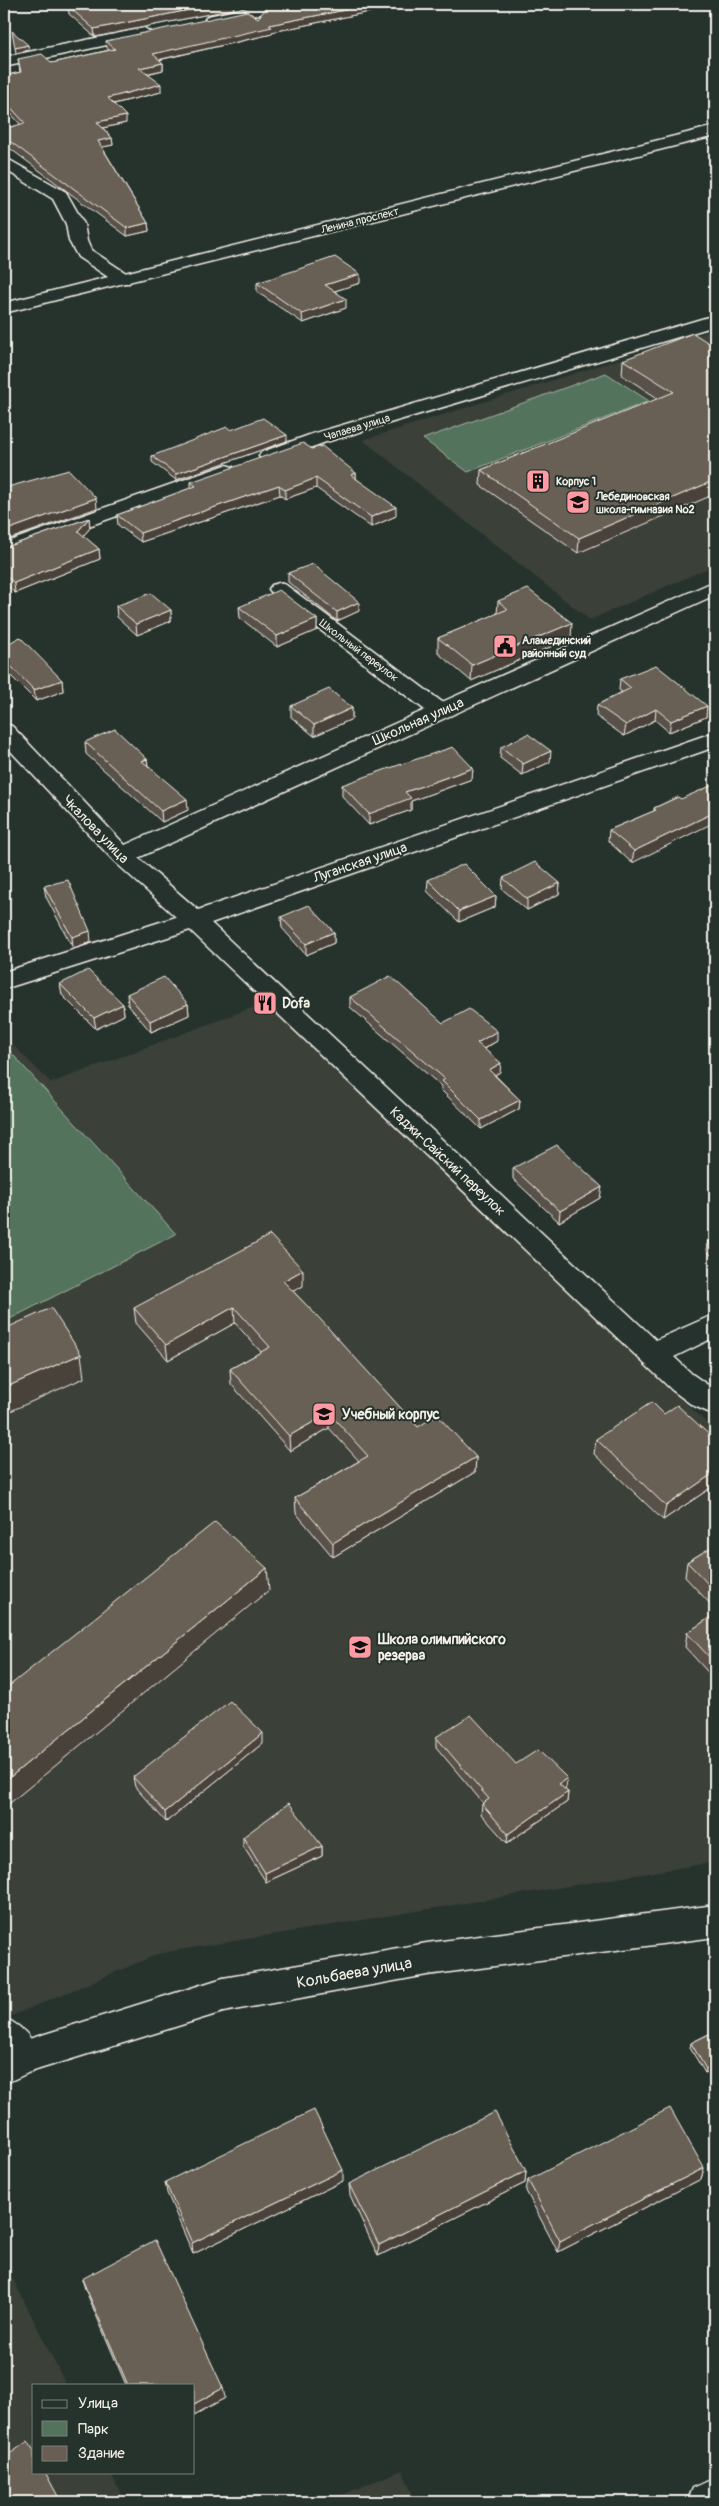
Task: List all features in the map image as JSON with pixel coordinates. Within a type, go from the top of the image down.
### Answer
[{"type":"street","points":[[199,22],[287,4]]},
{"type":"street","points":[[4,62],[160,30]]},
{"type":"street","name":"Ленина проспект","points":[[4,308],[715,130]]},
{"type":"street","points":[[4,162],[60,196],[75,224],[78,242],[84,253],[123,279]]},
{"type":"street","name":"Чапаева улица","points":[[4,550],[319,438],[715,320]]},
{"type":"street","name":"Школьная улица","points":[[122,856],[715,587]]},
{"type":"street","name":"Школьный переулок","points":[[279,589],[440,711]]},
{"type":"street","name":"Чкалова улица","points":[[4,731],[122,856],[194,920]]},
{"type":"street","name":"Луганская улица","points":[[4,981],[194,920],[715,739]]},
{"type":"street","name":"Каджи-Сайский переулок","points":[[194,920],[682,1382],[702,1397],[715,1402]]},
{"type":"street","points":[[653,1354],[715,1326]]},
{"type":"street","name":"Кольбаева улица","points":[[10,2053],[223,1995],[427,1959],[715,1921]]},
{"type":"street","points":[[708,2502],[715,2498]]},
{"type":"shaded area","name":"Лебединовская школа-гимназия №2","points":[[715,329],[715,565],[590,620],[363,440]]},
{"type":"shaded area","name":"Школа олимпийского резерва","points":[[265,1003],[715,1431],[715,1862],[161,1953],[4,2019],[4,1036],[51,1083]]},
{"type":"shaded area","points":[[4,2261],[66,2384],[32,2384],[32,2474],[111,2474],[125,2502],[4,2502]]},
{"type":"shaded area","points":[[402,2470],[416,2502],[325,2502]]},
{"type":"green space","points":[[606,373],[649,401],[468,472],[423,439]]},
{"type":"green space","points":[[4,1045],[176,1234],[4,1322]]},
{"type":"building","points":[[77,4],[219,4],[94,29],[68,6]]},
{"type":"building","points":[[283,4],[375,4],[269,25],[272,27],[153,54],[163,63],[139,68],[161,84],[108,98],[126,116],[97,122],[112,138],[98,141],[148,223],[127,228],[4,137],[4,129],[25,123],[4,100],[4,76],[21,72],[18,59],[42,54],[52,63],[115,49],[106,41],[247,11],[258,18],[267,7]]},
{"type":"building","points":[[12,31],[28,45],[15,48]]},
{"type":"building","points":[[335,257],[360,274],[325,285],[346,299],[302,314],[257,283]]},
{"type":"building","points":[[693,333],[715,347],[715,480],[579,538],[481,470],[674,392],[623,360]]},
{"type":"building","points":[[263,418],[287,435],[176,474],[152,456],[227,427],[231,430]]},
{"type":"building","points":[[303,443],[312,449],[322,446],[356,473],[351,475],[396,507],[371,517],[316,478],[285,490],[279,485],[140,533],[117,515],[196,486],[191,482]]},
{"type":"building","points":[[69,470],[96,498],[4,531],[4,488]]},
{"type":"building","points":[[89,518],[78,531],[99,549],[14,583],[7,576],[4,577],[4,548]]},
{"type":"building","points":[[313,564],[359,602],[337,612],[288,573]]},
{"type":"building","points":[[528,589],[572,623],[472,665],[438,638],[508,609],[498,601]]},
{"type":"building","points":[[279,590],[317,619],[277,636],[239,607]]},
{"type":"building","points":[[151,593],[171,610],[136,624],[116,606]]},
{"type":"building","points":[[20,637],[62,680],[34,690],[4,659],[4,646]]},
{"type":"building","points":[[656,665],[707,706],[671,721],[656,709],[626,725],[597,705],[631,688],[620,679]]},
{"type":"building","points":[[329,689],[352,708],[314,725],[291,706]]},
{"type":"building","points":[[115,729],[147,759],[142,761],[187,799],[161,811],[85,742]]},
{"type":"building","points":[[528,734],[551,751],[523,764],[501,747]]},
{"type":"building","points":[[453,747],[473,768],[405,792],[411,798],[369,814],[342,785],[384,770]]},
{"type":"building","points":[[715,784],[715,812],[634,851],[609,830],[656,810],[654,808],[678,797],[681,799]]},
{"type":"building","points":[[535,862],[560,883],[527,899],[503,878]]},
{"type":"building","points":[[464,864],[496,896],[459,911],[428,880]]},
{"type":"building","points":[[68,880],[90,931],[72,937],[44,886]]},
{"type":"building","points":[[309,905],[334,932],[306,944],[281,917]]},
{"type":"building","points":[[88,970],[123,1004],[94,1018],[60,984]]},
{"type":"building","points":[[390,976],[443,1023],[469,1009],[497,1031],[477,1043],[501,1063],[489,1070],[520,1100],[481,1120],[442,1081],[445,1079],[350,997]]},
{"type":"building","points":[[164,977],[188,1004],[150,1021],[127,994]]},
{"type":"building","points":[[557,1145],[602,1187],[560,1211],[513,1168]]},
{"type":"building","name":"Учебный корпус","points":[[270,1235],[303,1270],[283,1281],[418,1427],[437,1415],[476,1457],[333,1543],[295,1498],[368,1456],[329,1413],[289,1436],[230,1369],[270,1347],[234,1307],[166,1345],[134,1308]]},
{"type":"building","points":[[715,1238],[715,1249],[708,1242]]},
{"type":"building","points":[[51,1308],[81,1354],[4,1388],[4,1329]]},
{"type":"building","points":[[652,1402],[664,1414],[677,1405],[715,1440],[715,1472],[666,1506],[596,1439]]},
{"type":"building","points":[[215,1522],[267,1568],[4,1782],[4,1690]]},
{"type":"building","points":[[715,1545],[715,1591],[687,1562]]},
{"type":"building","points":[[715,1614],[715,1663],[687,1633]]},
{"type":"building","points":[[230,1701],[263,1733],[165,1812],[133,1777]]},
{"type":"building","points":[[471,1715],[516,1764],[538,1750],[567,1778],[559,1784],[568,1792],[508,1834],[482,1804],[489,1799],[436,1737]]},
{"type":"building","points":[[289,1803],[322,1846],[265,1873],[243,1837]]},
{"type":"building","points":[[715,2031],[715,2064],[706,2069],[691,2043]]},
{"type":"building","points":[[670,2108],[704,2168],[560,2241],[528,2180]]},
{"type":"building","points":[[314,2110],[343,2170],[192,2243],[165,2182]]},
{"type":"building","points":[[495,2112],[526,2171],[379,2245],[349,2184]]},
{"type":"building","points":[[155,2240],[223,2388],[195,2403],[195,2384],[128,2384],[82,2279]]},
{"type":"building","points":[[28,2441],[32,2448],[32,2474],[46,2474],[61,2502],[4,2502],[4,2458]]},
{"type":"place","name":"Корпус 1","points":[[538,481]]},
{"type":"place","name":"Лебединовская школа-гимназия №2","points":[[578,502]]},
{"type":"place","name":"Аламединский районный суд","points":[[505,646]]},
{"type":"place","name":"Dofa","points":[[265,1003]]},
{"type":"place","name":"Учебный корпус","points":[[324,1414]]},
{"type":"place","name":"Школа олимпийского резерва","points":[[360,1647]]}]
